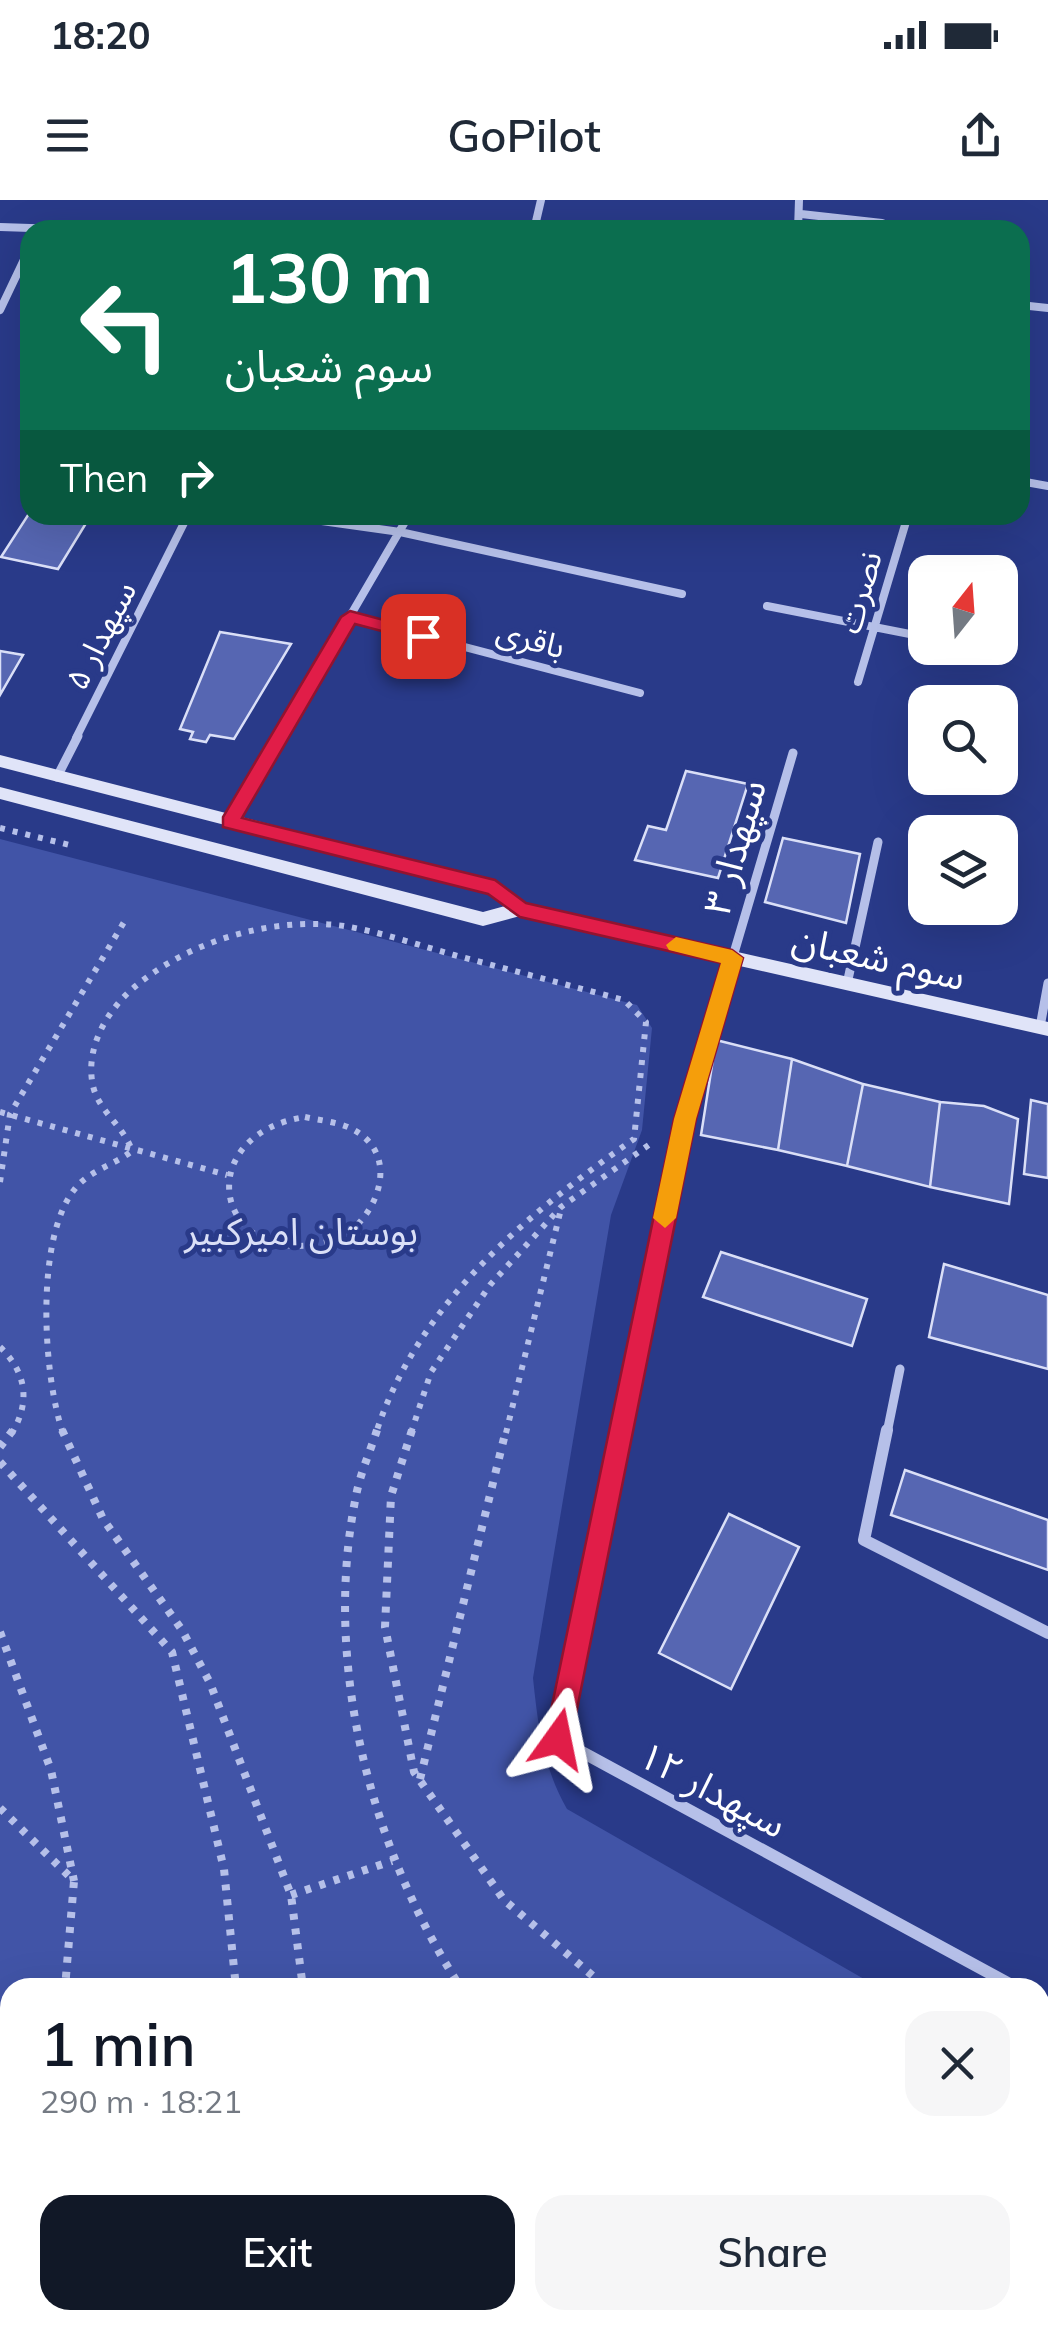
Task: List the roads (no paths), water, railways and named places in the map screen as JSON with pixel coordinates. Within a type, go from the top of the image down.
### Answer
[{"type":"street","points":[[798,200],[800,220]]},
{"type":"street","points":[[802,214],[855,220]]},
{"type":"street","points":[[0,310],[20,269]]},
{"type":"street","name":"سپهدار ۵","points":[[57,777],[183,525]]},
{"type":"street","points":[[350,525],[400,532],[682,594]]},
{"type":"street","points":[[230,822],[404,525]]},
{"type":"street","name":"نصرت","points":[[858,682],[905,525]]},
{"type":"street","points":[[767,606],[908,633]]},
{"type":"street","name":"باقری","points":[[350,617],[640,693]]},
{"type":"street","name":"سپهدار ۳","points":[[732,958],[793,753]]},
{"type":"street","name":"سوم شعبان","points":[[0,761],[495,888],[520,910]]},
{"type":"street","name":"سوم شعبان","points":[[0,793],[483,919],[520,910],[1044,1028]]},
{"type":"street","points":[[847,984],[878,842]]},
{"type":"street","name":"سپهدار ۱۲","points":[[732,958],[685,1119],[558,1739],[999,1978]]},
{"type":"street","points":[[1044,1028],[1048,983]]},
{"type":"street","points":[[900,1369],[864,1540],[1048,1634]]},
{"type":"park label","name":"بوستان امیرکبیر","points":[[301,1231]]}]
